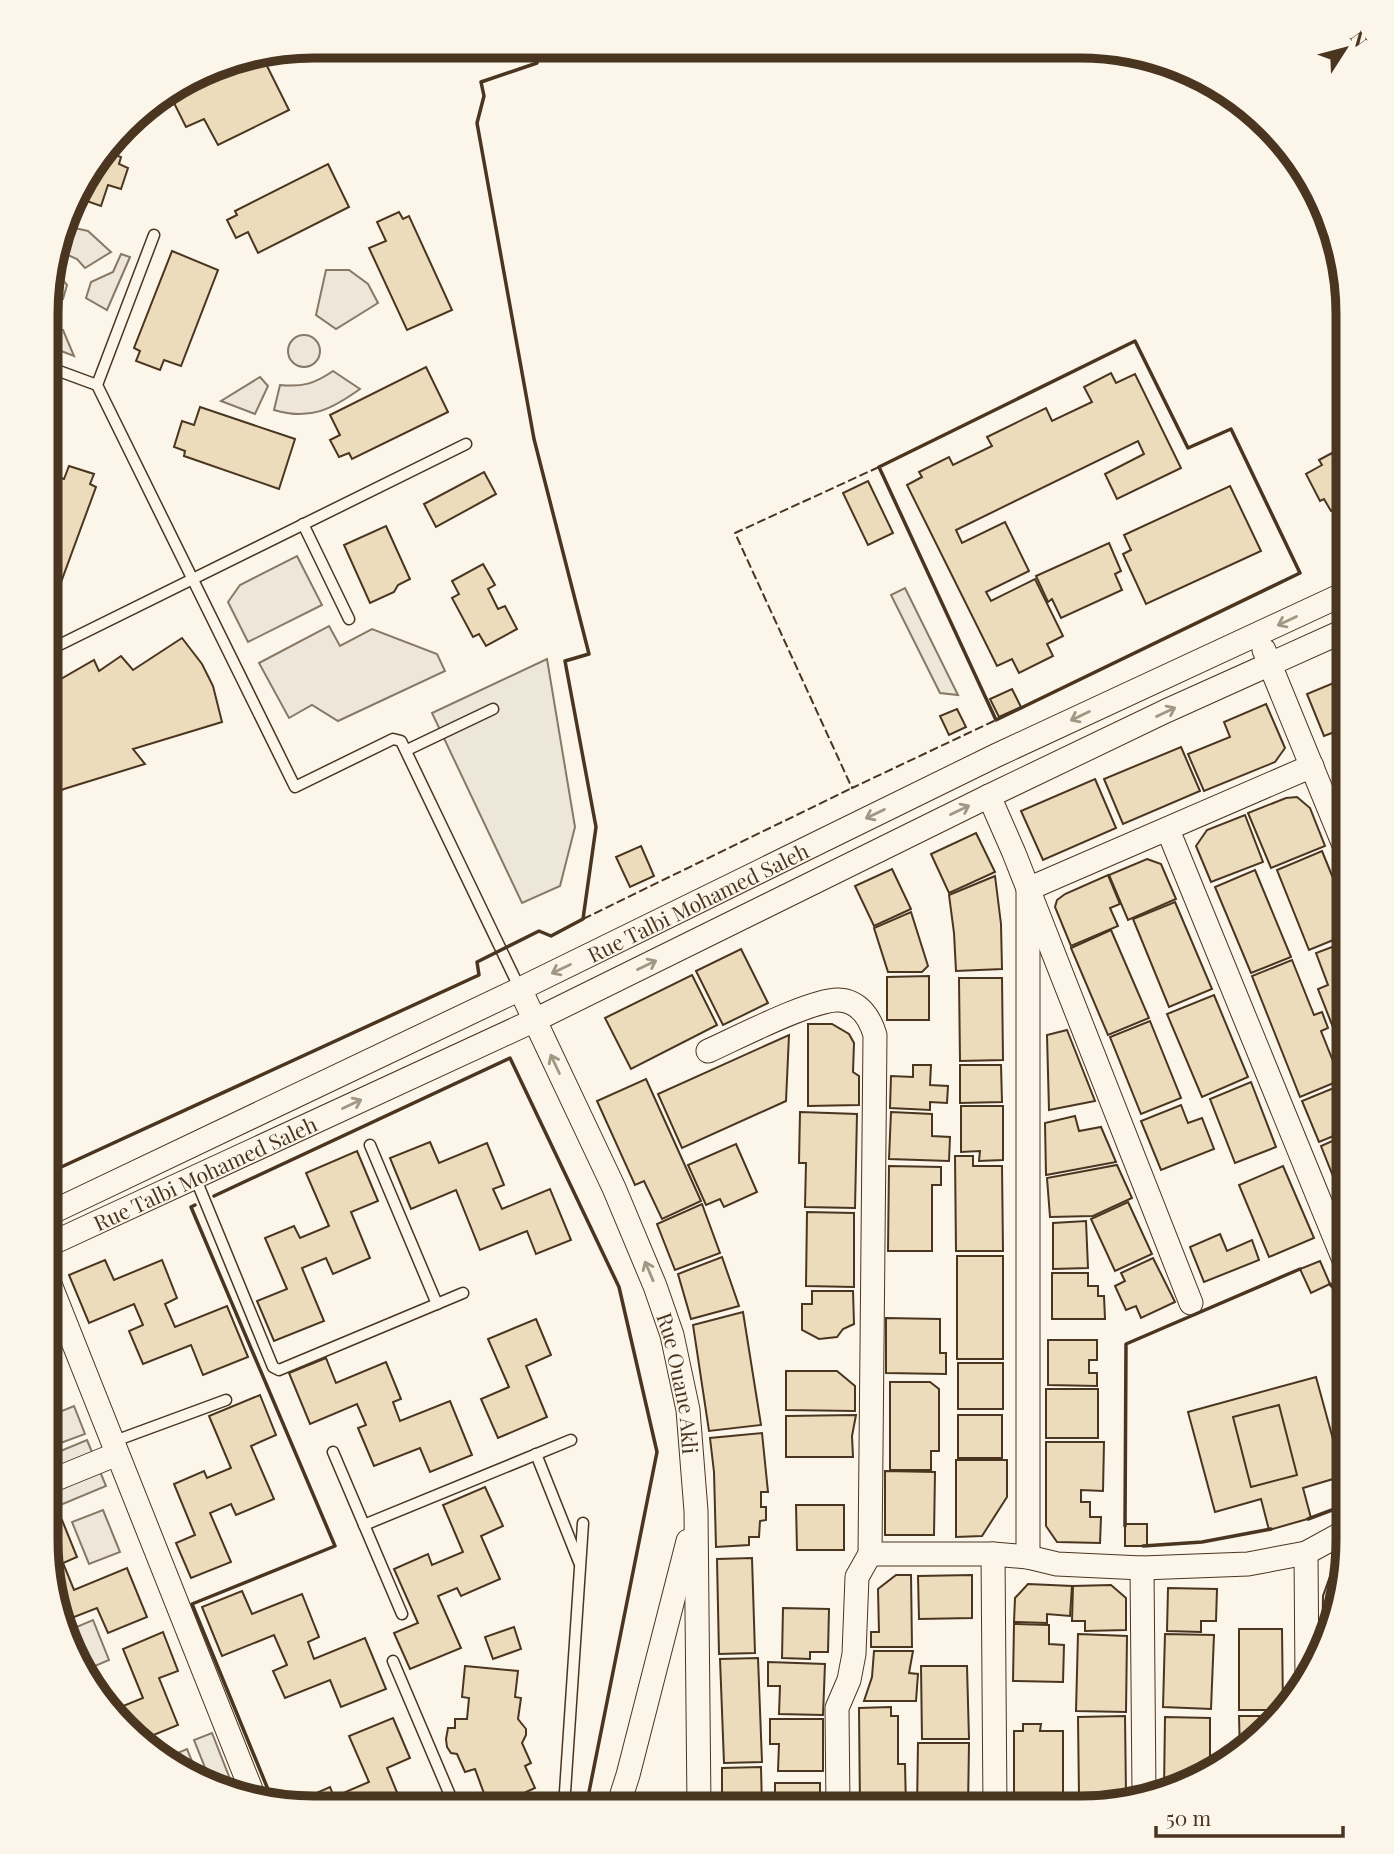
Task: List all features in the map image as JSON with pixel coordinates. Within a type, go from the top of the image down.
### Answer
[{"type":"street","name":"Rue Talbi Mohamed Saleh","points":[[58,1208],[520,989],[878,812],[1336,598]]},
{"type":"street","points":[[1257,635],[1336,825]]},
{"type":"street","name":"Rue Talbi Mohamed Saleh","points":[[58,1241],[535,1020],[989,796],[1166,711],[1336,635]]},
{"type":"street","points":[[1028,889],[1312,766]]},
{"type":"street","points":[[989,796],[1191,1303]]},
{"type":"street","points":[[1168,830],[1336,1241]]},
{"type":"street","points":[[1028,889],[1028,1557]]},
{"type":"street","name":"Rue Ouane Akli","points":[[520,989],[614,1188],[655,1286],[671,1335],[688,1410],[696,1511],[699,1796]]},
{"type":"street","points":[[708,1051],[818,1002],[840,1000],[860,1008],[871,1021],[875,1035],[870,1554],[857,1577],[853,1654],[849,1680],[837,1708],[838,1796]]},
{"type":"street","points":[[58,1304],[251,1789]]},
{"type":"street","points":[[58,1477],[115,1448]]},
{"type":"street","points":[[621,1796],[696,1511]]},
{"type":"street","points":[[870,1554],[993,1554],[1028,1557],[1057,1564],[1142,1568],[1248,1564],[1306,1553],[1336,1537]]},
{"type":"street","points":[[1306,1553],[1307,1660]]},
{"type":"street","points":[[993,1554],[995,1796]]},
{"type":"street","points":[[1142,1568],[1144,1789]]},
{"type":"lane","points":[[97,385],[154,235]]},
{"type":"lane","points":[[58,371],[97,385],[295,787],[393,739],[401,741],[520,989]]},
{"type":"lane","points":[[58,646],[466,444]]},
{"type":"lane","points":[[303,524],[349,619]]},
{"type":"lane","points":[[407,750],[493,709]]},
{"type":"lane","points":[[370,1145],[437,1304]]},
{"type":"lane","points":[[195,1177],[273,1367],[279,1370],[463,1293]]},
{"type":"lane","points":[[115,1448],[226,1400]]},
{"type":"lane","points":[[364,1525],[571,1440]]},
{"type":"lane","points":[[333,1452],[402,1614]]},
{"type":"lane","points":[[536,1454],[580,1564]]},
{"type":"lane","points":[[565,1796],[583,1523]]},
{"type":"lane","points":[[393,1661],[450,1796]]},
{"type":"shaded area","points":[[72,228],[88,231],[111,252],[85,268],[77,259],[65,254]]},
{"type":"shaded area","points":[[121,254],[130,257],[107,310],[86,298],[91,282],[113,272]]},
{"type":"shaded area","points":[[326,270],[349,270],[368,284],[378,303],[336,329],[316,315]]},
{"type":"shaded area","points":[[61,277],[67,285],[63,299],[58,302]]},
{"type":"shaded area","points":[[58,330],[63,330],[74,356],[58,350]]},
{"type":"shaded area","points":[[304,335],[315,340],[320,351],[315,362],[304,367],[293,362],[288,351],[293,340]]},
{"type":"shaded area","points":[[333,371],[360,389],[320,411],[299,414],[274,410],[280,385],[308,384]]},
{"type":"shaded area","points":[[260,377],[268,386],[255,414],[221,401]]},
{"type":"shaded area","points":[[297,556],[322,605],[248,642],[228,602],[240,585]]},
{"type":"shaded area","points":[[905,588],[958,695],[940,693],[891,595]]},
{"type":"shaded area","points":[[329,626],[340,646],[372,629],[437,654],[445,671],[338,721],[312,705],[289,718],[259,663]]},
{"type":"shaded area","points":[[547,659],[575,827],[560,886],[522,903],[432,713]]},
{"type":"shaded area","points":[[74,1406],[85,1434],[58,1444],[58,1413]]},
{"type":"shaded area","points":[[87,1440],[106,1486],[58,1506],[58,1452]]},
{"type":"shaded area","points":[[103,1510],[120,1552],[89,1564],[72,1522]]},
{"type":"shaded area","points":[[93,1620],[109,1660],[92,1667],[73,1628]]},
{"type":"shaded area","points":[[212,1733],[232,1783],[207,1773],[194,1740]]},
{"type":"shaded area","points":[[187,1749],[194,1767],[186,1762],[174,1755]]},
{"type":"building","points":[[265,63],[289,110],[218,145],[204,119],[186,127],[173,100],[216,77]]},
{"type":"building","points":[[114,154],[121,157],[119,164],[128,168],[121,189],[108,185],[101,206],[84,200]]},
{"type":"building","points":[[328,164],[349,207],[258,253],[248,232],[236,238],[227,220],[237,215],[235,211]]},
{"type":"building","points":[[399,212],[403,219],[409,216],[452,310],[407,330],[369,248],[386,241],[377,222]]},
{"type":"building","points":[[172,251],[218,270],[181,366],[164,360],[160,370],[136,361],[140,351],[134,348]]},
{"type":"building","points":[[426,367],[448,412],[352,459],[349,453],[339,457],[330,440],[340,435],[330,415]]},
{"type":"building","points":[[1111,373],[1116,383],[1135,374],[1181,468],[1117,499],[1105,474],[1144,454],[1138,441],[956,530],[962,543],[1005,522],[1029,571],[986,592],[991,601],[1035,579],[1063,636],[1047,644],[1053,656],[1019,673],[1012,659],[997,666],[907,485],[922,477],[919,472],[949,457],[953,465],[992,446],[987,437],[1046,408],[1052,421],[1092,402],[1084,387]]},
{"type":"building","points":[[200,407],[295,439],[279,489],[184,456],[185,451],[174,447],[182,421],[194,425]]},
{"type":"building","points":[[1332,453],[1336,508],[1331,511],[1324,499],[1320,501],[1306,474],[1322,465],[1319,460]]},
{"type":"building","points":[[69,466],[94,474],[90,484],[96,487],[60,585],[58,477],[64,479]]},
{"type":"building","points":[[484,472],[496,494],[436,527],[424,504]]},
{"type":"building","points":[[868,481],[893,533],[868,545],[843,493]]},
{"type":"building","points":[[1230,486],[1261,551],[1146,604],[1123,554],[1131,550],[1124,535]]},
{"type":"building","points":[[386,526],[410,579],[398,585],[394,592],[370,603],[344,545]]},
{"type":"building","points":[[1109,543],[1121,571],[1115,574],[1122,590],[1061,618],[1052,599],[1048,602],[1036,576]]},
{"type":"building","points":[[483,564],[495,585],[488,589],[498,609],[505,606],[517,629],[486,646],[479,634],[473,637],[452,598],[459,594],[452,581]]},
{"type":"building","points":[[182,638],[202,664],[213,686],[222,722],[133,749],[145,764],[58,792],[58,681],[94,660],[99,671],[121,656],[133,670]]},
{"type":"building","points":[[1336,682],[1336,732],[1324,736],[1307,694]]},
{"type":"building","points":[[1012,689],[1021,707],[999,717],[990,699]]},
{"type":"building","points":[[1266,704],[1285,748],[1275,762],[1204,791],[1188,754],[1230,737],[1224,722]]},
{"type":"building","points":[[957,709],[966,727],[949,735],[940,716]]},
{"type":"building","points":[[1181,747],[1200,791],[1123,824],[1104,779]]},
{"type":"building","points":[[1095,779],[1116,828],[1043,860],[1021,811]]},
{"type":"building","points":[[1297,797],[1310,808],[1325,846],[1271,868],[1248,813],[1286,798]]},
{"type":"building","points":[[1245,815],[1263,862],[1211,882],[1196,846],[1207,830]]},
{"type":"building","points":[[976,833],[995,872],[949,893],[931,854]]},
{"type":"building","points":[[641,846],[654,876],[630,887],[616,857]]},
{"type":"building","points":[[1322,851],[1336,885],[1336,939],[1309,950],[1277,870]]},
{"type":"building","points":[[1147,859],[1161,864],[1176,899],[1128,920],[1109,875]]},
{"type":"building","points":[[892,869],[911,909],[874,926],[855,886]]},
{"type":"building","points":[[1255,870],[1291,957],[1251,973],[1215,887]]},
{"type":"building","points":[[1108,875],[1120,904],[1110,908],[1118,926],[1071,946],[1055,907],[1057,900]]},
{"type":"building","points":[[995,876],[1001,924],[1002,969],[956,971],[949,895]]},
{"type":"building","points":[[1175,902],[1212,989],[1169,1007],[1133,919]]},
{"type":"building","points":[[911,912],[928,966],[922,972],[888,972],[874,928]]},
{"type":"building","points":[[1111,930],[1149,1018],[1108,1035],[1071,948]]},
{"type":"building","points":[[1336,946],[1336,1035],[1318,989],[1328,985],[1316,953]]},
{"type":"building","points":[[741,949],[768,1003],[723,1025],[696,971]]},
{"type":"building","points":[[1292,960],[1314,1015],[1322,1012],[1328,1028],[1321,1031],[1336,1066],[1336,1082],[1300,1097],[1252,976]]},
{"type":"building","points":[[692,975],[717,1025],[631,1069],[605,1018]]},
{"type":"building","points":[[929,976],[929,1020],[887,1020],[887,977]]},
{"type":"building","points":[[959,978],[1002,978],[1003,1060],[960,1061]]},
{"type":"building","points":[[1214,995],[1248,1077],[1202,1097],[1167,1014]]},
{"type":"building","points":[[1150,1021],[1181,1098],[1141,1114],[1110,1037]]},
{"type":"building","points":[[808,1024],[832,1024],[849,1034],[854,1043],[853,1072],[859,1076],[859,1105],[808,1106]]},
{"type":"building","points":[[1067,1030],[1095,1101],[1049,1110],[1047,1035]]},
{"type":"building","points":[[789,1035],[786,1101],[682,1148],[658,1094]]},
{"type":"building","points":[[913,1065],[931,1065],[930,1085],[948,1086],[947,1103],[930,1102],[930,1110],[890,1108],[891,1076],[913,1077]]},
{"type":"building","points":[[960,1065],[1001,1065],[1002,1102],[960,1103]]},
{"type":"building","points":[[646,1079],[701,1201],[662,1219],[644,1181],[635,1185],[597,1101]]},
{"type":"building","points":[[1251,1082],[1276,1147],[1235,1163],[1210,1099]]},
{"type":"building","points":[[1336,1087],[1336,1135],[1319,1142],[1302,1101]]},
{"type":"building","points":[[1181,1105],[1188,1123],[1202,1118],[1214,1149],[1161,1170],[1141,1121]]},
{"type":"building","points":[[961,1106],[1003,1106],[1003,1160],[979,1161],[980,1151],[961,1152]]},
{"type":"building","points":[[800,1112],[857,1114],[855,1208],[805,1207],[806,1163],[799,1163]]},
{"type":"building","points":[[891,1112],[932,1114],[932,1136],[950,1137],[949,1161],[889,1159]]},
{"type":"building","points":[[1075,1116],[1079,1131],[1101,1127],[1116,1162],[1046,1175],[1045,1123]]},
{"type":"building","points":[[1336,1139],[1336,1184],[1321,1146]]},
{"type":"building","points":[[430,1142],[439,1163],[487,1143],[504,1185],[493,1189],[502,1209],[550,1189],[571,1240],[536,1254],[527,1231],[480,1250],[456,1190],[411,1209],[390,1158]]},
{"type":"building","points":[[736,1144],[757,1192],[724,1207],[720,1199],[706,1205],[688,1165]]},
{"type":"building","points":[[357,1151],[378,1201],[351,1212],[370,1258],[333,1274],[326,1258],[302,1268],[324,1321],[274,1341],[257,1301],[287,1289],[265,1238],[294,1226],[300,1238],[329,1226],[306,1173]]},
{"type":"building","points":[[955,1156],[973,1156],[973,1166],[1002,1166],[1003,1251],[956,1251]]},
{"type":"building","points":[[1117,1165],[1132,1198],[1093,1216],[1050,1217],[1047,1178]]},
{"type":"building","points":[[889,1166],[941,1167],[941,1185],[932,1185],[932,1251],[888,1251]]},
{"type":"building","points":[[1283,1166],[1314,1238],[1269,1257],[1239,1185]]},
{"type":"building","points":[[1128,1202],[1152,1254],[1115,1271],[1091,1219]]},
{"type":"building","points":[[702,1204],[720,1253],[675,1270],[657,1224]]},
{"type":"building","points":[[807,1212],[854,1213],[854,1287],[806,1286]]},
{"type":"building","points":[[1086,1221],[1088,1268],[1053,1269],[1053,1223]]},
{"type":"building","points":[[1220,1234],[1227,1251],[1252,1240],[1259,1260],[1204,1282],[1190,1247]]},
{"type":"building","points":[[957,1256],[1003,1256],[1003,1359],[957,1359]]},
{"type":"building","points":[[722,1257],[739,1306],[691,1319],[678,1274]]},
{"type":"building","points":[[1153,1258],[1175,1302],[1141,1318],[1136,1306],[1126,1310],[1115,1286],[1125,1281],[1121,1273]]},
{"type":"building","points":[[105,1260],[114,1280],[162,1260],[177,1298],[165,1304],[175,1327],[227,1306],[248,1357],[203,1375],[191,1345],[143,1364],[129,1331],[143,1325],[134,1304],[89,1323],[69,1275]]},
{"type":"building","points":[[1320,1261],[1330,1284],[1311,1293],[1300,1269]]},
{"type":"building","points":[[1052,1273],[1088,1273],[1088,1286],[1098,1286],[1098,1296],[1104,1296],[1105,1319],[1052,1319]]},
{"type":"building","points":[[812,1291],[853,1291],[854,1324],[843,1329],[837,1337],[819,1339],[802,1330],[802,1304],[812,1304]]},
{"type":"building","points":[[743,1312],[761,1425],[709,1431],[693,1325]]},
{"type":"building","points":[[886,1318],[940,1319],[940,1353],[946,1353],[946,1374],[886,1373]]},
{"type":"building","points":[[536,1319],[551,1355],[526,1366],[547,1417],[498,1438],[481,1399],[509,1387],[488,1339]]},
{"type":"building","points":[[1048,1340],[1097,1340],[1097,1360],[1089,1360],[1089,1373],[1097,1373],[1097,1386],[1048,1385]]},
{"type":"building","points":[[326,1358],[336,1383],[386,1362],[401,1399],[393,1402],[400,1421],[450,1401],[472,1455],[430,1472],[420,1448],[374,1466],[358,1428],[366,1425],[357,1404],[310,1424],[289,1373]]},
{"type":"building","points":[[958,1363],[1003,1363],[1003,1409],[958,1409]]},
{"type":"building","points":[[786,1371],[837,1371],[855,1386],[855,1411],[786,1410]]},
{"type":"building","points":[[1316,1377],[1336,1450],[1336,1478],[1303,1488],[1311,1518],[1269,1530],[1261,1499],[1215,1512],[1188,1412]]},
{"type":"building","points":[[890,1382],[930,1382],[939,1389],[939,1451],[931,1451],[931,1470],[890,1470]]},
{"type":"building","points":[[1046,1389],[1098,1389],[1098,1438],[1046,1438]]},
{"type":"building","points":[[260,1395],[276,1435],[251,1446],[274,1499],[236,1515],[231,1504],[210,1513],[231,1562],[191,1578],[176,1543],[195,1535],[174,1484],[204,1471],[207,1478],[231,1468],[209,1416]]},
{"type":"building","points":[[1279,1405],[1297,1475],[1251,1487],[1233,1417]]},
{"type":"building","points":[[856,1415],[852,1436],[853,1457],[786,1457],[786,1416]]},
{"type":"building","points":[[958,1415],[1002,1415],[1002,1458],[958,1458]]},
{"type":"building","points":[[762,1433],[768,1492],[761,1492],[761,1507],[766,1507],[766,1520],[760,1521],[759,1537],[749,1537],[749,1545],[716,1547],[714,1472],[710,1438]]},
{"type":"building","points":[[1046,1442],[1104,1442],[1103,1491],[1081,1490],[1081,1502],[1090,1502],[1090,1517],[1101,1517],[1100,1543],[1057,1542],[1046,1526]]},
{"type":"building","points":[[956,1460],[1007,1460],[1007,1497],[982,1536],[956,1537]]},
{"type":"building","points":[[885,1471],[935,1472],[934,1535],[885,1535]]},
{"type":"building","points":[[485,1487],[503,1526],[481,1536],[500,1579],[461,1596],[457,1588],[438,1596],[461,1648],[410,1669],[394,1633],[418,1623],[394,1569],[428,1554],[432,1565],[463,1552],[443,1505]]},
{"type":"building","points":[[796,1505],[844,1505],[844,1550],[797,1550]]},
{"type":"building","points":[[62,1520],[77,1557],[63,1563],[74,1590],[127,1568],[147,1617],[108,1633],[97,1608],[70,1619],[60,1574],[58,1522]]},
{"type":"building","points":[[1125,1524],[1147,1524],[1147,1546],[1125,1546]]},
{"type":"building","points":[[752,1558],[755,1653],[719,1654],[717,1559]]},
{"type":"building","points":[[1335,1566],[1322,1624],[1323,1596]]},
{"type":"building","points":[[896,1575],[911,1575],[912,1647],[871,1647],[871,1632],[879,1632],[878,1589]]},
{"type":"building","points":[[972,1575],[972,1618],[919,1619],[918,1576]]},
{"type":"building","points":[[1028,1584],[1072,1586],[1070,1616],[1047,1614],[1047,1623],[1014,1622],[1015,1598]]},
{"type":"building","points":[[1111,1585],[1126,1598],[1126,1630],[1085,1631],[1085,1621],[1072,1621],[1073,1586]]},
{"type":"building","points":[[1168,1588],[1217,1589],[1216,1621],[1201,1621],[1201,1632],[1167,1631]]},
{"type":"building","points":[[242,1591],[252,1614],[302,1594],[319,1637],[308,1642],[314,1659],[365,1638],[386,1689],[341,1707],[330,1680],[285,1698],[273,1671],[287,1665],[274,1635],[222,1656],[202,1607]]},
{"type":"building","points":[[783,1608],[829,1609],[828,1652],[810,1652],[810,1659],[782,1658]]},
{"type":"building","points":[[1014,1624],[1049,1625],[1049,1644],[1064,1645],[1063,1682],[1013,1681]]},
{"type":"building","points":[[514,1627],[521,1649],[493,1659],[485,1637]]},
{"type":"building","points":[[1239,1629],[1282,1629],[1283,1696],[1272,1710],[1239,1710]]},
{"type":"building","points":[[163,1632],[178,1671],[159,1678],[178,1725],[150,1737],[120,1707],[143,1698],[123,1649]]},
{"type":"building","points":[[1078,1634],[1127,1636],[1126,1712],[1076,1711]]},
{"type":"building","points":[[1165,1634],[1214,1635],[1211,1709],[1163,1707]]},
{"type":"building","points":[[874,1651],[913,1651],[909,1673],[918,1674],[916,1701],[864,1701],[872,1677]]},
{"type":"building","points":[[758,1658],[762,1762],[724,1763],[720,1659]]},
{"type":"building","points":[[768,1662],[825,1664],[823,1715],[779,1714],[780,1686],[768,1686]]},
{"type":"building","points":[[465,1666],[518,1671],[515,1697],[521,1698],[518,1719],[526,1729],[522,1743],[531,1763],[525,1766],[535,1788],[526,1792],[528,1796],[485,1796],[475,1769],[465,1772],[457,1754],[451,1753],[447,1747],[448,1728],[455,1728],[455,1719],[467,1719],[469,1698],[462,1697]]},
{"type":"building","points":[[921,1666],[967,1666],[969,1739],[922,1739]]},
{"type":"building","points":[[891,1707],[891,1716],[898,1716],[898,1764],[905,1764],[906,1796],[860,1796],[859,1708]]},
{"type":"building","points":[[1125,1716],[1126,1792],[1079,1796],[1078,1717]]},
{"type":"building","points":[[1239,1716],[1266,1716],[1249,1733],[1240,1740]]},
{"type":"building","points":[[1165,1717],[1210,1718],[1210,1761],[1164,1783]]},
{"type":"building","points":[[393,1718],[410,1758],[387,1768],[398,1796],[336,1796],[369,1782],[349,1736]]},
{"type":"building","points":[[770,1719],[823,1719],[823,1771],[778,1771],[779,1744],[770,1744]]},
{"type":"building","points":[[1023,1724],[1041,1724],[1040,1731],[1063,1731],[1063,1796],[1014,1796],[1014,1731],[1023,1731]]},
{"type":"building","points":[[918,1743],[969,1743],[968,1796],[917,1796]]},
{"type":"building","points":[[761,1767],[762,1796],[722,1796],[722,1768]]},
{"type":"building","points":[[775,1783],[820,1783],[820,1796],[775,1796]]},
{"type":"building","points":[[330,1787],[334,1796],[309,1796]]},
{"type":"fence","points":[[879,467],[735,533],[852,788],[996,720]]},
{"type":"fence","points":[[583,919],[852,788]]},
{"type":"wall","points":[[58,1168],[479,975],[477,962],[539,931],[551,936],[583,919],[596,827],[565,661],[589,654],[534,439],[477,123],[484,96],[481,82],[537,63],[537,58]]},
{"type":"wall","points":[[1135,341],[1188,448],[1231,429],[1300,573],[996,720],[879,467],[1135,341]]},
{"type":"wall","points":[[214,1196],[510,1058],[619,1287],[657,1452],[588,1796]]},
{"type":"wall","points":[[195,1205],[191,1207],[335,1546],[192,1604],[269,1792]]},
{"type":"wall","points":[[1125,1526],[1126,1344],[1300,1269]]},
{"type":"wall","points":[[1330,1284],[1336,1291]]},
{"type":"wall","points":[[1308,1519],[1336,1508]]},
{"type":"wall","points":[[1143,1546],[1202,1542],[1271,1529]]}]
